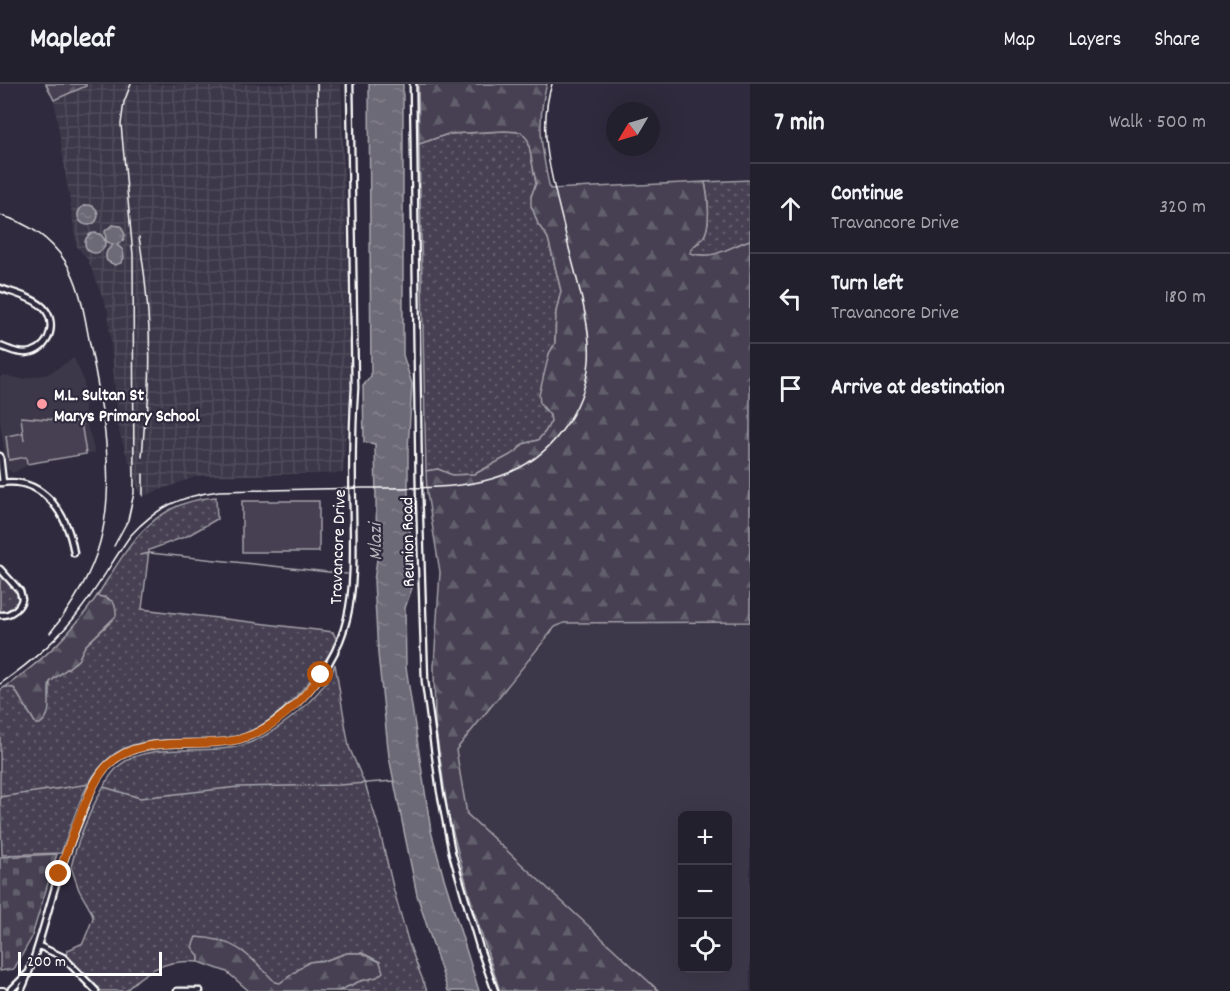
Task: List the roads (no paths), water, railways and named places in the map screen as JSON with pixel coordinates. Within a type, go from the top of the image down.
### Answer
[{"type":"street","name":"Travancore Drive","points":[[21,991],[39,946],[63,864],[93,787],[106,766],[120,756],[141,748],[228,741],[245,737],[264,728],[291,708],[316,682],[328,665],[341,638],[349,615],[353,583],[352,428],[355,388],[350,84]]},
{"type":"street","name":"Reunion Road","points":[[413,84],[419,491],[425,681],[440,791],[452,853],[480,949],[495,991]]},
{"type":"street","points":[[0,288],[41,305],[50,319],[51,327],[45,343],[39,349],[22,353],[0,346]]},
{"type":"street","points":[[0,456],[1,483],[27,484],[45,494],[60,511],[72,538],[74,553]]},
{"type":"street","points":[[0,569],[20,591],[22,599],[19,606],[9,614],[0,615]]},
{"type":"street","points":[[39,946],[65,958],[96,991]]},
{"type":"street","points":[[10,991],[27,974]]},
{"type":"street","points":[[177,991],[200,991]]},
{"type":"water","points":[[369,84],[403,84],[403,355],[412,384],[408,449],[408,527],[411,534],[412,588],[405,608],[406,667],[431,831],[479,991],[448,991],[417,895],[389,757],[378,654],[374,581],[377,559],[375,444],[364,442],[363,386],[371,376]]},
{"type":"water","points":[[88,205],[95,208],[98,215],[95,222],[88,225],[81,222],[78,215],[81,208]]},
{"type":"water","points":[[112,225],[121,226],[125,235],[123,241],[117,245],[123,250],[124,258],[121,263],[115,265],[107,261],[106,256],[113,245],[106,241],[105,231]]},
{"type":"water","points":[[95,233],[102,236],[105,243],[102,250],[95,253],[88,250],[85,243],[88,236]]},
{"type":"waterway","points":[[140,555],[150,553],[347,574]]},
{"type":"waterway","points":[[104,787],[140,798],[238,787],[339,785],[394,781]]},
{"type":"waterway","points":[[0,797],[90,784]]},
{"type":"railway","points":[[114,546],[128,520],[134,493],[133,255],[121,124],[124,102],[131,84]]},
{"type":"railway","points":[[317,84],[318,137]]},
{"type":"railway","points":[[0,684],[54,640],[88,600],[130,536],[150,517],[170,504],[193,496],[219,491],[419,488],[472,483],[497,477],[521,467],[542,452],[561,432],[576,407],[586,380],[589,347],[585,316],[546,143],[547,103],[552,84]]},
{"type":"railway","points":[[0,215],[19,222],[45,238],[70,270],[83,309],[103,415],[107,493],[100,542],[80,590],[50,633]]},
{"type":"railway","points":[[139,237],[149,330],[146,424]]},
{"type":"railway","points":[[142,457],[145,418]]},
{"type":"railway","points":[[143,474],[143,496]]},
{"type":"place","name":"M.L. Sultan St Marys Primary School","points":[[42,404]]},
{"type":"water label","name":"Mlazi","points":[[374,542]]}]
